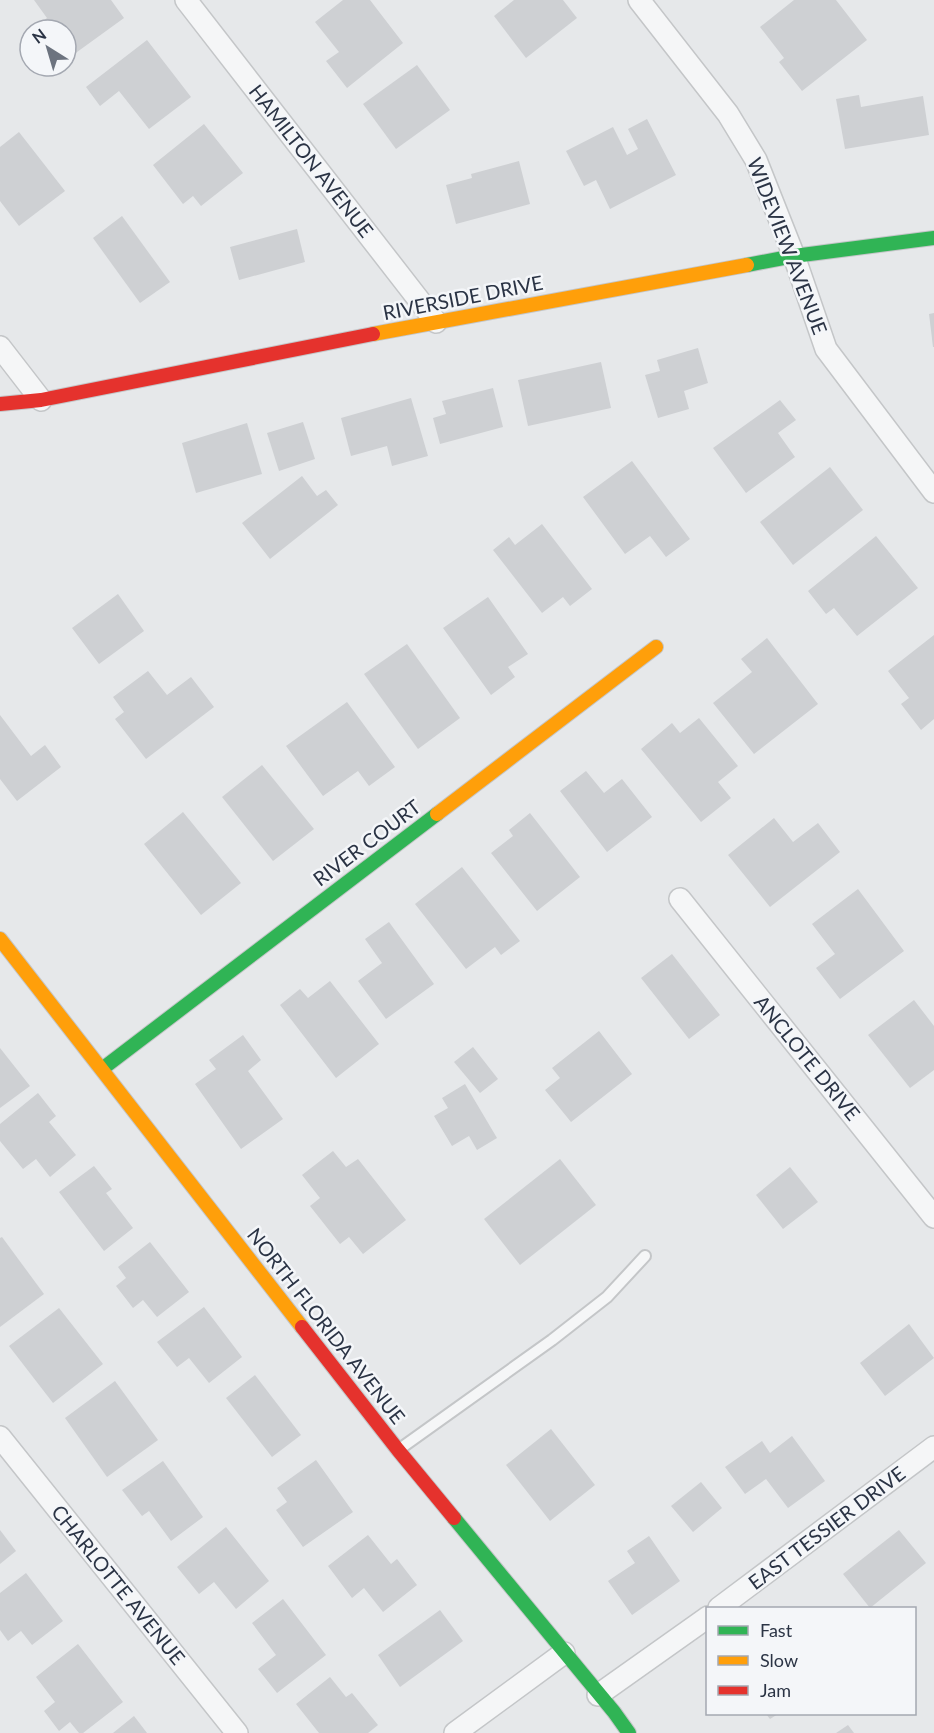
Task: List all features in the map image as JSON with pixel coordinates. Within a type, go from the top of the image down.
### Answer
[{"type":"street","name":"HAMILTON AVENUE","points":[[186,0],[436,322]]},
{"type":"street","name":"WIDEVIEW AVENUE","points":[[639,0],[728,114],[756,160],[794,256],[826,349],[934,492]]},
{"type":"street","name":"RIVERSIDE DRIVE","points":[[0,404],[41,400],[436,322],[794,256],[934,238]]},
{"type":"street","points":[[0,347],[41,400]]},
{"type":"street","name":"RIVER COURT","points":[[102,1069],[656,647]]},
{"type":"street","name":"ANCLOTE DRIVE","points":[[680,899],[934,1217]]},
{"type":"street","name":"NORTH FLORIDA AVENUE","points":[[0,939],[398,1450],[629,1733]]},
{"type":"street","name":"CHARLOTTE AVENUE","points":[[0,1437],[237,1733]]},
{"type":"street","name":"EAST TESSIER DRIVE","points":[[720,1607],[934,1447]]},
{"type":"street","points":[[598,1695],[706,1618]]},
{"type":"street","points":[[455,1733],[564,1653]]},
{"type":"lane","points":[[398,1450],[552,1340],[607,1297],[645,1257]]},
{"type":"building","points":[[34,0],[111,0],[124,18],[78,51],[78,18],[47,18]]},
{"type":"building","points":[[343,0],[370,0],[403,43],[347,88],[326,61],[339,52],[315,22]]},
{"type":"building","points":[[514,0],[563,0],[577,18],[526,58],[494,16]]},
{"type":"building","points":[[794,0],[836,0],[867,40],[802,91],[779,62],[784,58],[760,27]]},
{"type":"building","points":[[147,40],[191,97],[149,129],[119,91],[100,106],[86,87]]},
{"type":"building","points":[[417,65],[450,110],[396,149],[363,104]]},
{"type":"building","points":[[859,95],[861,107],[923,96],[929,135],[845,149],[836,99]]},
{"type":"building","points":[[647,119],[676,175],[610,209],[596,180],[584,186],[566,151],[613,127],[627,155],[638,149],[628,129]]},
{"type":"building","points":[[204,124],[243,173],[201,206],[193,196],[183,204],[153,165]]},
{"type":"building","points":[[19,132],[65,191],[19,226],[0,201],[0,147]]},
{"type":"building","points":[[519,161],[530,204],[456,224],[446,185],[472,178],[471,174]]},
{"type":"building","points":[[122,216],[170,282],[140,303],[93,238]]},
{"type":"building","points":[[297,229],[305,262],[239,280],[230,247]]},
{"type":"building","points":[[934,313],[934,347],[933,347],[929,314]]},
{"type":"building","points":[[698,348],[708,383],[684,391],[689,409],[658,418],[645,375],[660,371],[657,360]]},
{"type":"building","points":[[601,362],[611,408],[528,426],[518,380]]},
{"type":"building","points":[[493,388],[503,427],[440,444],[433,418],[446,414],[442,401]]},
{"type":"building","points":[[411,398],[428,456],[392,466],[387,446],[351,456],[341,418]]},
{"type":"building","points":[[780,400],[796,420],[778,433],[795,457],[746,493],[713,448]]},
{"type":"building","points":[[303,422],[315,459],[279,471],[267,433]]},
{"type":"building","points":[[247,423],[262,474],[196,493],[182,443]]},
{"type":"building","points":[[632,461],[690,539],[666,557],[650,536],[625,554],[583,497]]},
{"type":"building","points":[[830,467],[863,510],[793,565],[760,522]]},
{"type":"building","points":[[302,476],[317,496],[326,490],[338,505],[270,559],[242,523]]},
{"type":"building","points":[[542,524],[592,589],[570,606],[563,597],[542,613],[493,550],[509,537],[515,545]]},
{"type":"building","points":[[876,536],[918,588],[857,636],[834,608],[826,614],[808,591]]},
{"type":"building","points":[[118,594],[144,631],[99,664],[72,628]]},
{"type":"building","points":[[488,597],[528,654],[508,667],[515,677],[491,695],[443,628]]},
{"type":"building","points":[[934,635],[934,719],[921,730],[901,704],[909,698],[888,671]]},
{"type":"building","points":[[767,638],[818,704],[754,754],[713,703],[752,672],[741,659]]},
{"type":"building","points":[[407,644],[460,718],[418,749],[364,674]]},
{"type":"building","points":[[148,671],[167,695],[191,677],[214,707],[146,759],[115,719],[124,712],[113,697]]},
{"type":"building","points":[[347,702],[395,767],[369,786],[358,771],[323,796],[286,746]]},
{"type":"building","points":[[0,715],[31,756],[45,745],[61,767],[17,801],[0,779]]},
{"type":"building","points":[[699,718],[738,766],[718,782],[731,798],[701,822],[641,749],[672,723],[680,733]]},
{"type":"building","points":[[262,765],[314,829],[273,861],[222,797]]},
{"type":"building","points":[[586,771],[604,793],[622,779],[652,817],[607,852],[560,791]]},
{"type":"building","points":[[183,812],[241,883],[201,915],[144,844]]},
{"type":"building","points":[[530,813],[580,877],[537,911],[491,853],[513,836],[509,830]]},
{"type":"building","points":[[774,818],[793,842],[818,823],[840,852],[770,907],[728,855]]},
{"type":"building","points":[[462,867],[520,941],[501,955],[495,947],[466,969],[415,904]]},
{"type":"building","points":[[858,889],[904,951],[840,999],[816,968],[835,954],[812,924]]},
{"type":"building","points":[[389,922],[434,984],[386,1019],[358,981],[382,963],[365,939]]},
{"type":"building","points":[[672,954],[720,1015],[689,1039],[641,978]]},
{"type":"building","points":[[330,981],[379,1044],[336,1078],[280,1005],[300,989],[308,998]]},
{"type":"building","points":[[914,1000],[934,1026],[934,1070],[910,1088],[868,1035]]},
{"type":"building","points":[[599,1031],[632,1074],[571,1122],[545,1090],[560,1078],[552,1068]]},
{"type":"building","points":[[243,1035],[261,1060],[248,1071],[283,1119],[241,1149],[195,1084],[216,1069],[209,1060]]},
{"type":"building","points":[[473,1047],[498,1079],[480,1093],[454,1062]]},
{"type":"building","points":[[0,1048],[30,1086],[0,1108]]},
{"type":"building","points":[[465,1084],[497,1138],[477,1150],[469,1136],[452,1146],[434,1116],[448,1108],[442,1098]]},
{"type":"building","points":[[38,1093],[56,1116],[49,1122],[76,1155],[50,1177],[36,1159],[23,1169],[0,1141],[0,1124]]},
{"type":"building","points":[[333,1151],[346,1167],[358,1159],[406,1220],[363,1254],[349,1237],[340,1244],[310,1206],[320,1198],[302,1175]]},
{"type":"building","points":[[560,1159],[596,1205],[520,1265],[484,1219]]},
{"type":"building","points":[[94,1166],[112,1189],[106,1193],[133,1228],[104,1251],[59,1192]]},
{"type":"building","points":[[790,1167],[818,1202],[783,1229],[756,1195]]},
{"type":"building","points":[[2,1237],[44,1294],[0,1327],[0,1238]]},
{"type":"building","points":[[150,1242],[189,1292],[157,1317],[143,1300],[133,1308],[116,1286],[126,1278],[118,1267]]},
{"type":"building","points":[[204,1307],[242,1357],[209,1383],[189,1358],[177,1367],[157,1342]]},
{"type":"building","points":[[59,1308],[103,1364],[53,1403],[9,1346]]},
{"type":"building","points":[[909,1324],[934,1358],[885,1396],[860,1363]]},
{"type":"building","points":[[255,1375],[301,1435],[272,1457],[226,1398]]},
{"type":"building","points":[[115,1381],[158,1440],[107,1477],[65,1418]]},
{"type":"building","points":[[551,1429],[595,1485],[550,1521],[506,1465]]},
{"type":"building","points":[[792,1436],[825,1481],[788,1508],[766,1479],[745,1494],[725,1467],[762,1441],[770,1453]]},
{"type":"building","points":[[316,1460],[353,1512],[303,1547],[276,1510],[287,1502],[277,1488]]},
{"type":"building","points":[[163,1461],[203,1517],[171,1541],[149,1511],[142,1516],[122,1490]]},
{"type":"building","points":[[701,1482],[722,1508],[693,1532],[671,1506]]},
{"type":"building","points":[[226,1527],[269,1581],[236,1609],[214,1582],[199,1594],[177,1567]]},
{"type":"building","points":[[0,1530],[16,1551],[0,1564]]},
{"type":"building","points":[[899,1530],[926,1563],[871,1607],[843,1574]]},
{"type":"building","points":[[368,1535],[391,1564],[397,1559],[417,1585],[383,1612],[364,1588],[352,1598],[328,1566]]},
{"type":"building","points":[[649,1536],[680,1581],[632,1615],[608,1581],[635,1563],[627,1551]]},
{"type":"building","points":[[26,1573],[63,1621],[32,1645],[21,1631],[8,1641],[0,1630],[0,1593]]},
{"type":"building","points":[[283,1599],[326,1655],[277,1693],[258,1669],[276,1655],[252,1623]]},
{"type":"building","points":[[440,1610],[463,1641],[400,1687],[378,1655]]},
{"type":"building","points":[[78,1644],[123,1702],[83,1733],[79,1733],[70,1722],[59,1731],[44,1711],[55,1702],[36,1677]]},
{"type":"building","points":[[330,1677],[346,1697],[352,1693],[378,1725],[368,1733],[319,1733],[296,1704]]},
{"type":"building","points":[[134,1716],[147,1733],[113,1733]]},
{"type":"building","points":[[848,1725],[854,1733],[836,1733]]},
{"type":"traffic: fast","points":[[747,265],[794,256],[934,238]]},
{"type":"traffic: fast","points":[[102,1069],[437,814]]},
{"type":"traffic: fast","points":[[454,1518],[629,1733]]},
{"type":"traffic: slow","points":[[373,334],[747,265]]},
{"type":"traffic: slow","points":[[437,814],[656,647]]},
{"type":"traffic: slow","points":[[0,939],[302,1327]]},
{"type":"traffic: jam","points":[[0,404],[41,400],[373,334]]},
{"type":"traffic: jam","points":[[302,1327],[454,1518]]}]
